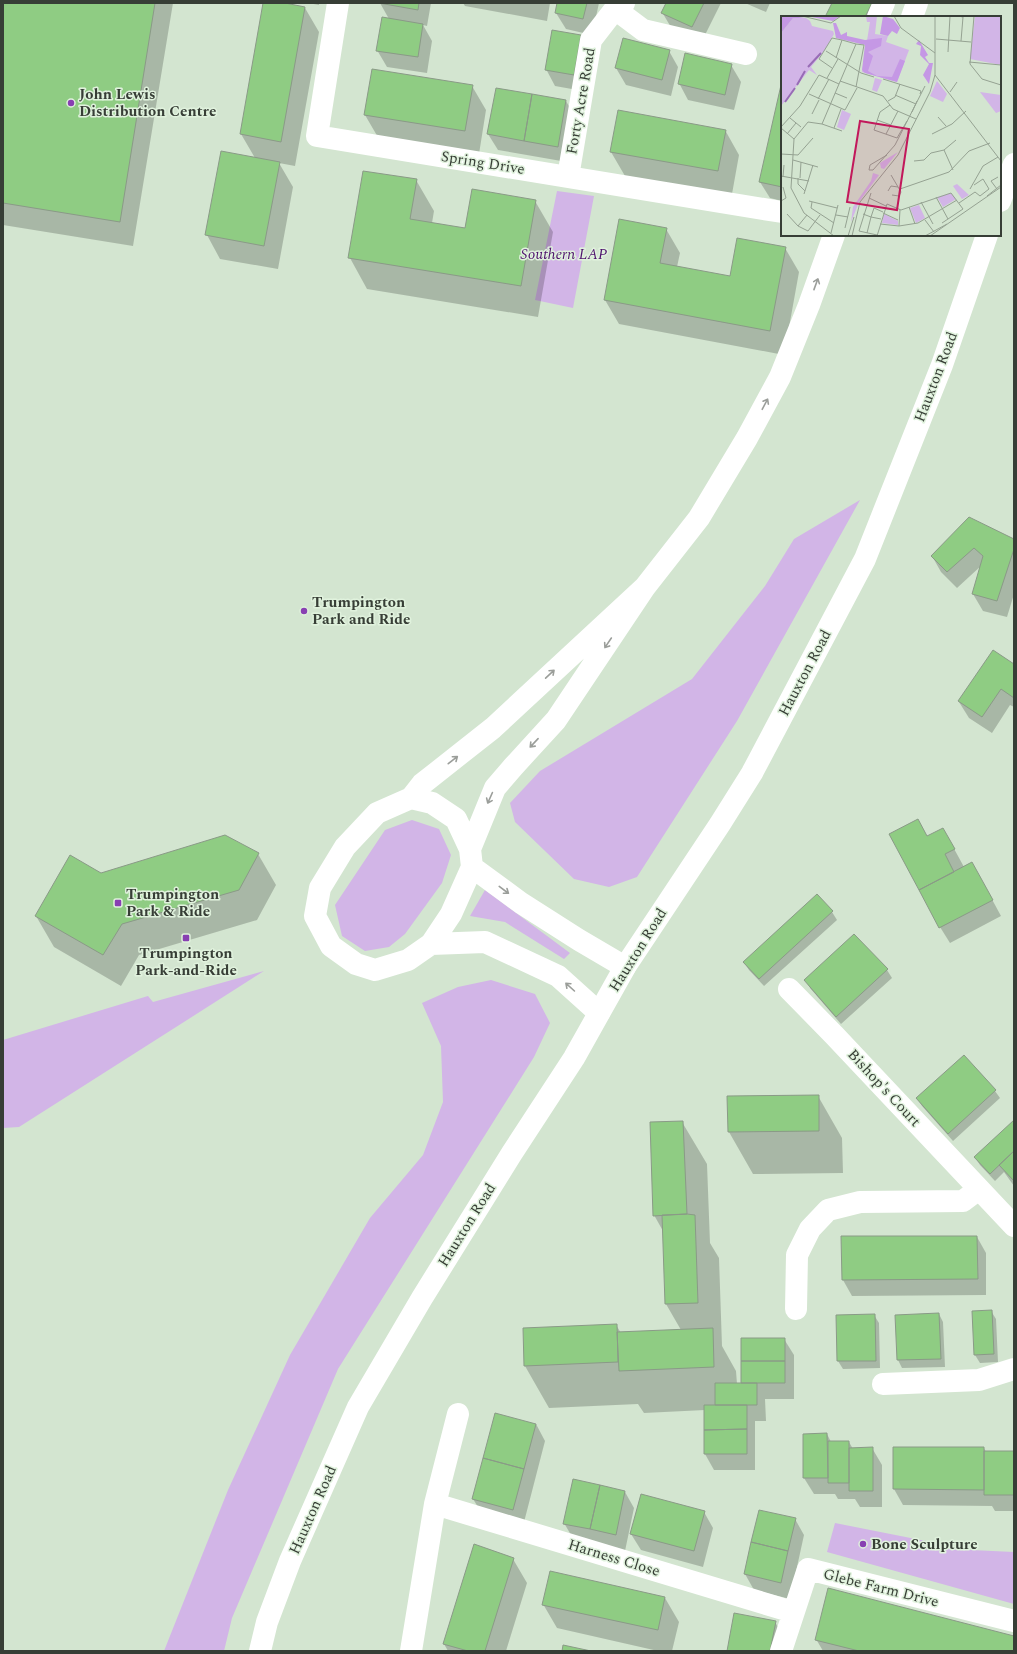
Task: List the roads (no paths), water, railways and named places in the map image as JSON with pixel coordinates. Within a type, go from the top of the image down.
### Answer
[{"type":"street","name":"Spring Drive","points":[[338,3],[317,136],[781,212]]},
{"type":"street","points":[[878,16],[884,3]]},
{"type":"street","points":[[912,16],[917,3]]},
{"type":"street","name":"Forty Acre Road","points":[[568,177],[591,40],[620,6],[643,30],[746,54]]},
{"type":"street","points":[[1001,198],[1014,164]]},
{"type":"street","points":[[645,587],[494,728],[422,784],[411,798],[377,813],[345,847],[320,888],[315,916],[331,946],[356,964],[375,970],[408,960],[432,944],[451,914],[495,788],[512,766],[556,720],[645,587],[699,518],[747,438],[780,377],[809,305],[834,236]]},
{"type":"street","name":"Hauxton Road","points":[[260,1651],[267,1622],[290,1561],[358,1407],[422,1298],[512,1153],[574,1058],[625,967],[752,773],[865,559],[942,365],[987,236]]},
{"type":"street","points":[[411,798],[432,803],[456,819],[471,858],[521,903],[625,967]]},
{"type":"street","points":[[432,944],[485,942],[558,976],[599,1014]]},
{"type":"street","name":"Bishop's Court","points":[[789,990],[834,1035],[1014,1226]]},
{"type":"street","points":[[796,1309],[797,1255],[810,1229],[828,1210],[860,1202],[963,1200],[979,1188]]},
{"type":"street","points":[[883,1384],[979,1380],[1014,1369]]},
{"type":"street","points":[[411,1651],[435,1504],[458,1414]]},
{"type":"street","name":"Harness Close","points":[[435,1504],[793,1612]]},
{"type":"street","name":"Glebe Farm Drive","points":[[781,1651],[808,1569],[1014,1621]]},
{"type":"place","name":"John Lewis Distribution Centre","points":[[71,103]]},
{"type":"place","name":"Trumpington Park and Ride","points":[[304,611]]},
{"type":"place","name":"Trumpington Park & Ride","points":[[118,903]]},
{"type":"place","name":"Trumpington Park-and-Ride","points":[[186,938]]},
{"type":"place","name":"Bone Sculpture","points":[[863,1544]]},
{"type":"park label","name":"Southern LAP","points":[[564,254]]}]
